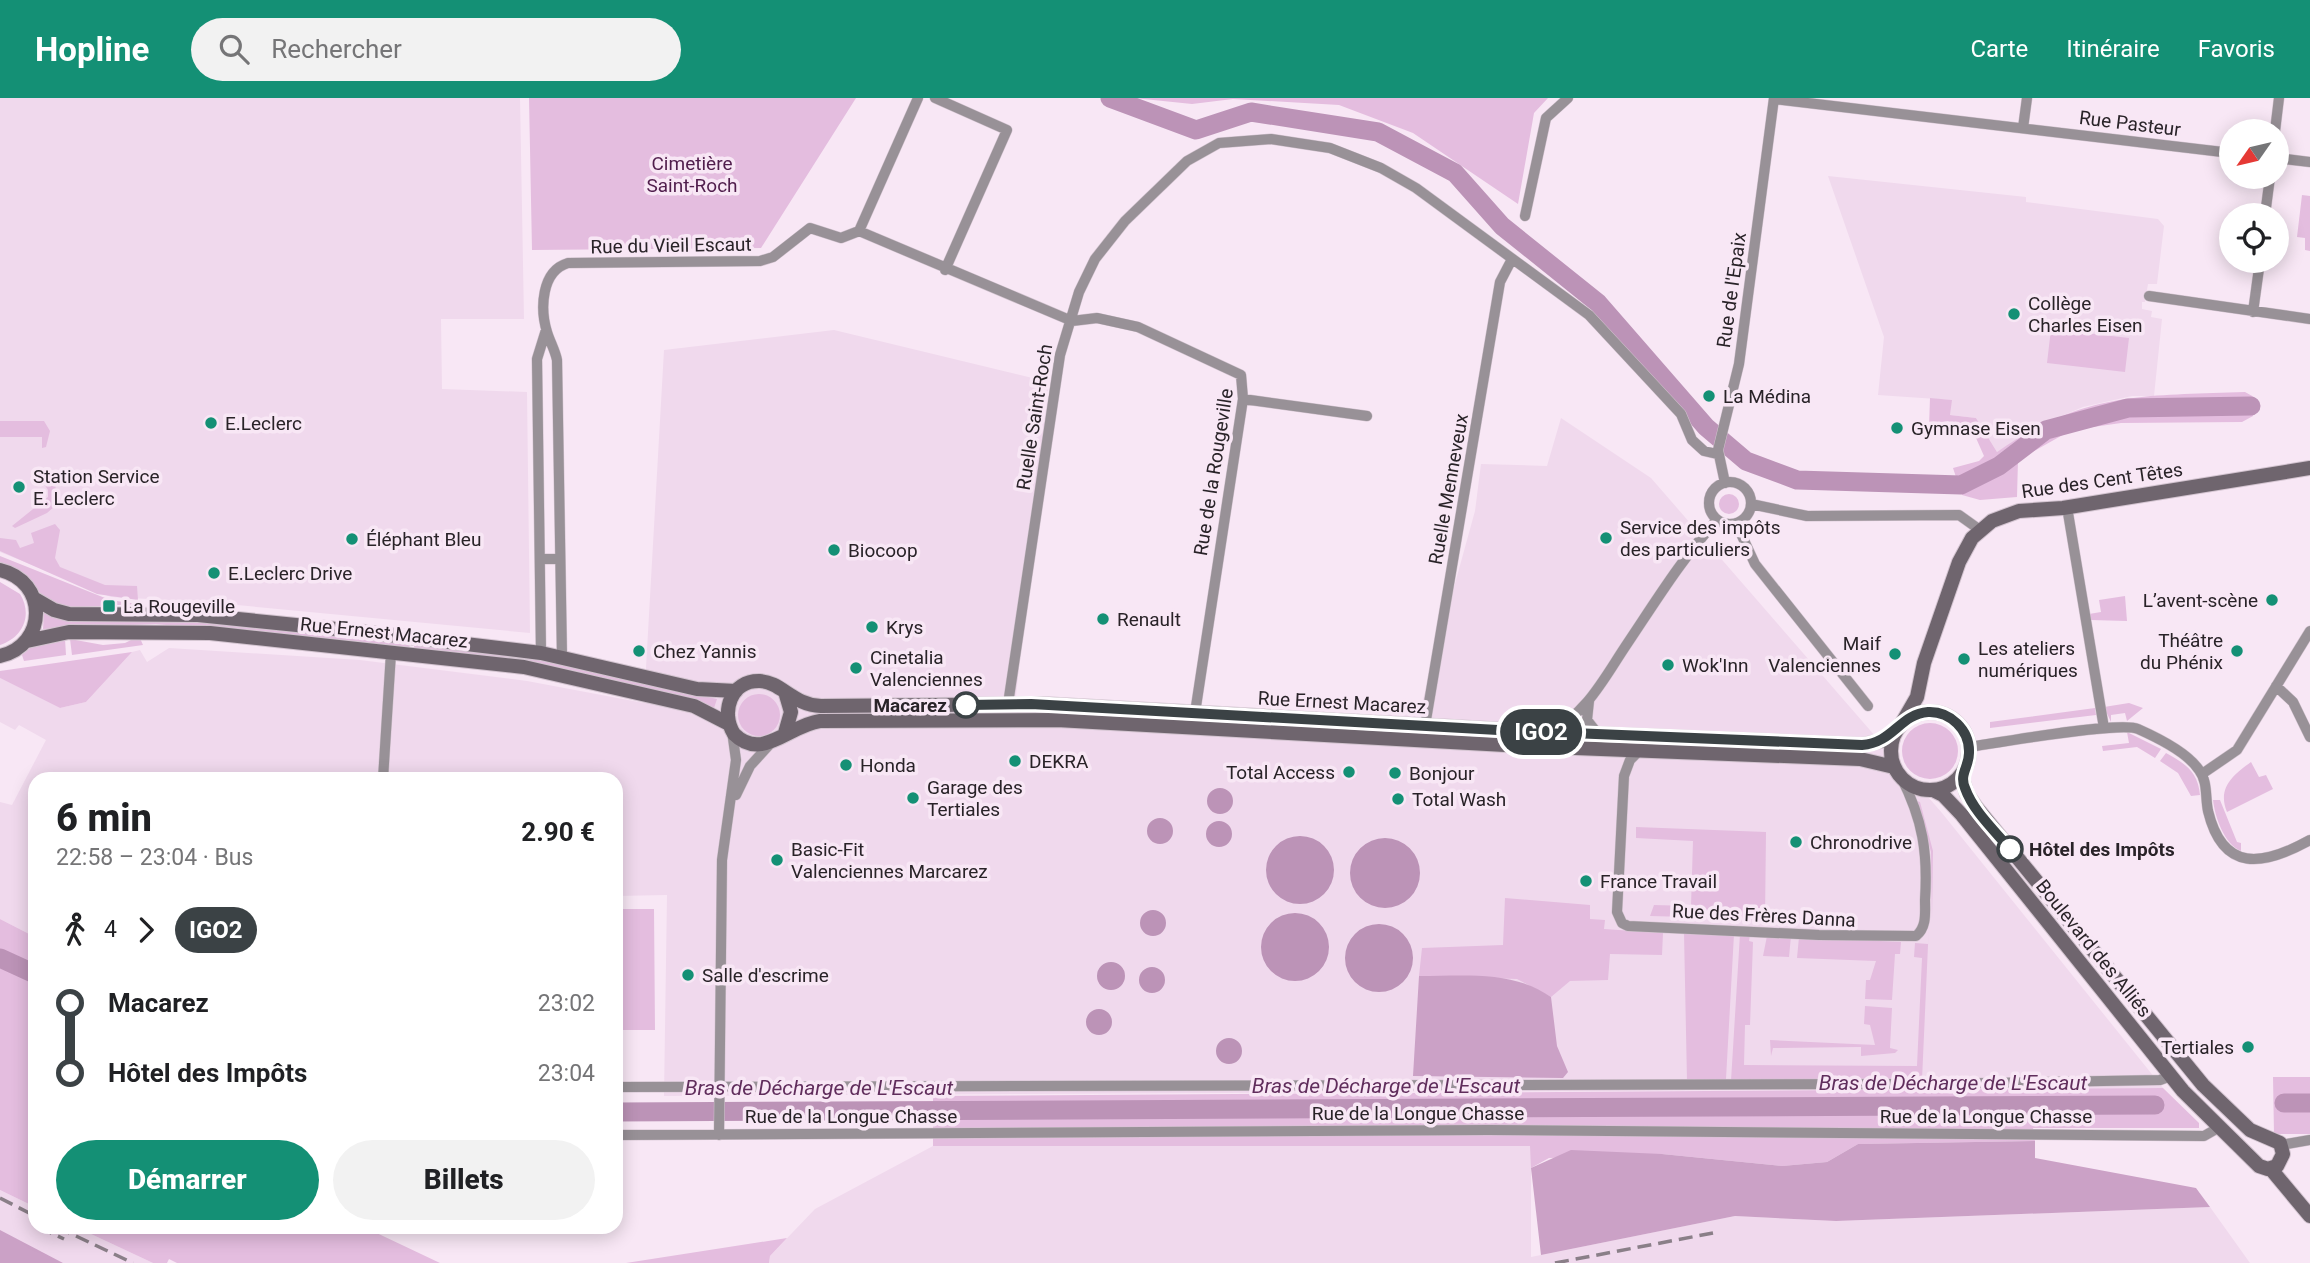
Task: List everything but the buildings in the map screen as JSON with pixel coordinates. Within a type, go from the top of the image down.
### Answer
[{"type":"main road","name":"Rue des Cent Têtes","points":[[1980,530],[2013,512],[2067,507],[2307,470]]},
{"type":"main road","points":[[1920,689],[1924,701],[1935,712],[1959,725],[1969,747],[1968,762],[1961,775],[1947,786],[1933,790],[1918,788],[1898,772],[1891,749],[1920,689],[1924,663],[1959,562],[1980,530]]},
{"type":"main road","name":"Rue Ernest Macarez","points":[[0,570],[23,581],[35,599],[64,614],[219,616],[541,653],[706,691],[736,691],[748,683],[761,681],[775,685],[786,695],[802,703],[821,706],[1008,704],[1546,732],[1862,745],[1881,741],[1899,728]]},
{"type":"main road","points":[[27,641],[37,619],[35,599]]},
{"type":"main road","name":"Rue Ernest Macarez","points":[[0,656],[16,651],[27,641],[69,632],[175,631],[391,653],[564,675],[694,706],[730,727],[749,744],[770,744],[785,733],[820,721],[1046,719],[1639,751],[1860,759],[1898,772]]},
{"type":"main road","points":[[730,727],[728,706],[736,691]]},
{"type":"main road","points":[[785,733],[791,712],[786,695]]},
{"type":"main road","points":[[1899,728],[1917,714],[1935,712]]},
{"type":"main road","name":"Boulevard des Alliés","points":[[1961,775],[1973,803],[2185,1065],[2241,1123],[2264,1138],[2274,1138],[2281,1145]]},
{"type":"main road","name":"Boulevard des Alliés","points":[[1933,790],[1943,795],[1962,815],[2171,1076],[2218,1128],[2260,1167],[2270,1168],[2310,1216]]},
{"type":"main road","points":[[2254,1160],[2255,1144],[2264,1138]]},
{"type":"main road","points":[[2270,1168],[2282,1159],[2281,1145]]},
{"type":"street","points":[[859,231],[918,98]]},
{"type":"street","points":[[935,98],[1007,130],[946,270]]},
{"type":"street","points":[[1525,216],[1546,118],[1568,98]]},
{"type":"street","points":[[2023,128],[2027,98]]},
{"type":"street","points":[[2276,119],[2279,98]]},
{"type":"street","name":"Rue Pasteur","points":[[1774,99],[2219,152]]},
{"type":"street","name":"Rue de l'Epaix","points":[[1718,450],[1739,365],[1774,99]]},
{"type":"street","name":"Ruelle Saint-Roch","points":[[1008,704],[1060,355],[1087,274],[1119,228],[1187,161],[1212,146],[1232,140],[1271,139],[1330,148],[1369,163],[1416,188],[1589,315],[1681,414],[1692,440],[1704,451],[1718,450]]},
{"type":"street","points":[[2289,159],[2310,162]]},
{"type":"street","name":"Rue du Vieil Escaut","points":[[541,653],[537,359],[546,330],[547,280],[564,264],[756,262],[773,257],[810,228],[841,238],[859,231],[1072,321]]},
{"type":"street","name":"Ruelle Menneveux","points":[[1425,726],[1500,282],[1512,259]]},
{"type":"street","points":[[2253,312],[2258,273]]},
{"type":"street","points":[[2149,296],[2310,319]]},
{"type":"street","name":"Rue de la Rougeville","points":[[1072,321],[1097,318],[1132,325],[1231,368],[1243,378],[1243,399],[1195,713]]},
{"type":"street","name":"Rue du Vieil Escaut","points":[[546,330],[557,360],[562,657]]},
{"type":"street","points":[[1243,399],[1367,416]]},
{"type":"street","points":[[1718,450],[1725,483]]},
{"type":"street","points":[[1725,483],[1734,483],[1744,488],[1751,504],[1748,515],[1736,523],[1717,520],[1711,510],[1710,499],[1715,489],[1725,483]]},
{"type":"street","points":[[1751,504],[1807,516],[1959,515],[1980,530]]},
{"type":"street","points":[[2067,507],[2104,728]]},
{"type":"street","points":[[1546,732],[1564,723],[1593,694],[1689,553],[1717,520]]},
{"type":"street","points":[[1736,523],[1755,564],[1868,706]]},
{"type":"street","points":[[540,559],[560,559]]},
{"type":"street","points":[[2202,774],[2236,750],[2310,631]]},
{"type":"street","points":[[383,772],[391,653]]},
{"type":"street","points":[[2276,686],[2293,702],[2310,737]]},
{"type":"street","points":[[1593,694],[1586,715],[1589,724],[1599,734]]},
{"type":"street","points":[[1969,747],[2129,726],[2139,729],[2191,760],[2202,774],[2209,815],[2224,848],[2234,856],[2248,858],[2276,854],[2310,840]]},
{"type":"street","points":[[719,1135],[722,860],[736,760],[730,727]]},
{"type":"street","points":[[730,812],[750,766],[770,744]]},
{"type":"street","name":"Rue des Frères Danna","points":[[1639,751],[1625,771],[1622,811],[1617,912],[1622,923],[1628,926],[1819,935],[1916,936],[1924,925],[1927,851],[1912,799],[1898,772]]},
{"type":"street","name":"Rue de la Longue Chasse","points":[[623,1087],[2072,1083],[2160,1080],[2171,1076]]},
{"type":"street","name":"Rue de la Longue Chasse","points":[[623,1135],[1488,1130],[2204,1136],[2218,1128]]},
{"type":"street","points":[[2281,1145],[2310,1140]]},
{"type":"shaded area","points":[[0,98],[520,98],[524,319],[441,319],[442,389],[527,392],[530,633],[205,602],[111,597],[0,552]]},
{"type":"shaded area","name":"Collège Charles Eisen","points":[[1828,176],[2026,197],[2026,202],[2158,219],[2164,226],[2157,284],[2148,284],[2145,302],[2142,302],[2142,309],[2152,311],[2151,317],[2162,319],[2154,396],[2132,396],[2083,407],[2038,426],[1997,452],[1976,418],[1950,415],[1951,400],[1878,395],[1884,337]]},
{"type":"shaded area","points":[[834,330],[1049,382],[1016,696],[1326,715],[1419,714],[1475,511],[1481,464],[1547,466],[1561,418],[1651,478],[1942,813],[2163,1088],[664,1096],[667,895],[623,896],[623,772],[29,772],[46,740],[19,725],[15,730],[0,722],[0,678],[60,708],[86,702],[132,652],[140,650],[147,662],[169,648],[360,660],[527,681],[644,703],[664,350]]},
{"type":"shaded area","points":[[28,774],[28,933],[0,919],[0,802],[12,805]]},
{"type":"shaded area","points":[[1220,788],[1229,792],[1233,801],[1229,810],[1220,814],[1211,810],[1207,801],[1211,792]]},
{"type":"shaded area","points":[[1160,818],[1169,822],[1173,831],[1169,840],[1160,844],[1151,840],[1147,831],[1151,822]]},
{"type":"shaded area","points":[[1219,821],[1228,825],[1232,834],[1228,843],[1219,847],[1210,843],[1206,834],[1210,825]]},
{"type":"shaded area","points":[[1293,836],[1307,836],[1319,841],[1329,851],[1334,870],[1329,889],[1319,899],[1307,904],[1293,904],[1281,899],[1271,889],[1266,877],[1266,863],[1271,851],[1281,841]]},
{"type":"shaded area","points":[[1385,838],[1404,844],[1414,854],[1420,873],[1414,892],[1404,902],[1385,908],[1366,902],[1356,892],[1350,873],[1356,854],[1366,844]]},
{"type":"shaded area","points":[[1153,910],[1162,914],[1166,923],[1162,932],[1153,936],[1144,932],[1140,923],[1144,914]]},
{"type":"shaded area","points":[[1288,913],[1302,913],[1314,918],[1324,928],[1329,947],[1324,966],[1314,976],[1302,981],[1288,981],[1276,976],[1266,966],[1261,954],[1261,940],[1266,928],[1276,918]]},
{"type":"shaded area","points":[[1372,924],[1386,924],[1398,929],[1408,939],[1413,958],[1408,977],[1398,987],[1386,992],[1372,992],[1360,987],[1350,977],[1345,965],[1345,951],[1350,939],[1360,929]]},
{"type":"shaded area","points":[[1111,962],[1121,966],[1125,976],[1121,986],[1111,990],[1101,986],[1097,976],[1101,966]]},
{"type":"shaded area","points":[[1152,967],[1161,971],[1165,980],[1161,989],[1152,993],[1143,989],[1139,980],[1143,971]]},
{"type":"shaded area","points":[[1419,976],[1504,978],[1536,988],[1551,997],[1557,1046],[1568,1072],[1563,1078],[1413,1076]]},
{"type":"shaded area","points":[[1099,1009],[1108,1013],[1112,1022],[1108,1031],[1099,1035],[1090,1031],[1086,1022],[1090,1013]]},
{"type":"shaded area","points":[[1229,1038],[1238,1042],[1242,1051],[1238,1060],[1229,1064],[1220,1060],[1216,1051],[1220,1042]]},
{"type":"shaded area","points":[[2035,1141],[2035,1158],[2196,1188],[2210,1207],[1836,1221],[1735,1216],[1541,1255],[1531,1168],[1571,1150],[1662,1154],[1782,1166],[1827,1162],[1858,1144]]},
{"type":"shaded area","points":[[933,1146],[1531,1146],[1531,1257],[1735,1216],[1836,1221],[2210,1207],[2250,1263],[769,1263],[770,1256],[815,1209]]},
{"type":"shaded area","points":[[0,1190],[28,1204],[28,1234],[91,1234],[153,1263],[0,1263]]},
{"type":"shaded area","points":[[0,1230],[63,1263],[0,1263]]},
{"type":"green space","name":"Cimetière Saint-Roch","points":[[529,98],[856,98],[761,248],[532,250]]},
{"type":"green space","points":[[1134,98],[1548,98],[1534,113],[1518,204],[1413,133],[1339,105],[1233,99],[1192,104]]},
{"type":"green space","points":[[2302,195],[2310,196],[2310,251],[2305,250],[2305,238],[2297,237]]},
{"type":"green space","points":[[2051,329],[2129,338],[2125,372],[2047,363]]},
{"type":"green space","points":[[2245,392],[2254,397],[2253,416],[2242,422],[2121,423],[2068,432],[2018,460],[2017,497],[1980,500],[1962,495],[1953,468],[1979,461],[1984,456],[1976,438],[1948,421],[1929,427],[1930,398],[1952,400],[1950,415],[1976,418],[1997,452],[2059,417],[2087,407],[2175,394]]},
{"type":"green space","points":[[0,421],[44,421],[50,431],[46,447],[42,448],[42,437],[0,437]]},
{"type":"green space","points":[[35,470],[56,472],[55,506],[47,513],[15,528],[12,526],[48,497],[48,490]]},
{"type":"green space","points":[[1725,494],[1733,494],[1739,504],[1733,514],[1725,514],[1719,508],[1719,500]]},
{"type":"green space","points":[[55,524],[60,530],[55,558],[60,567],[105,585],[137,586],[138,600],[97,594],[0,551],[0,538],[16,540],[20,548],[34,543],[31,533]]},
{"type":"green space","points":[[0,556],[110,600],[137,604],[63,608],[46,601],[28,577],[0,562]]},
{"type":"green space","points":[[0,582],[20,594],[26,610],[24,625],[20,631],[8,642],[0,645]]},
{"type":"green space","points":[[2125,596],[2127,621],[2091,620],[2089,614],[2101,612],[2099,600]]},
{"type":"green space","points":[[44,613],[59,618],[205,621],[410,643],[409,649],[156,624],[43,629]]},
{"type":"green space","points":[[139,636],[143,645],[72,655],[70,639],[103,645],[125,643]]},
{"type":"green space","points":[[65,639],[66,655],[24,661],[22,655],[30,648]]},
{"type":"green space","points":[[414,644],[521,655],[717,699],[714,708],[690,699],[414,649]]},
{"type":"green space","points":[[132,652],[86,702],[60,708],[0,678],[0,671]]},
{"type":"green space","points":[[759,694],[774,700],[780,715],[774,730],[759,736],[744,730],[738,715],[744,700]]},
{"type":"green space","points":[[2129,703],[2143,708],[2127,721],[2125,713],[2111,715],[2111,722],[2104,707]]},
{"type":"green space","points":[[2095,708],[2096,715],[1990,728],[1990,722]]},
{"type":"green space","points":[[1924,723],[1936,723],[1946,727],[1954,735],[1958,751],[1954,767],[1946,775],[1936,779],[1924,779],[1914,775],[1906,767],[1902,757],[1902,745],[1906,735],[1914,727]]},
{"type":"green space","points":[[2127,732],[2161,749],[2155,758],[2137,747],[2103,751],[2102,746],[2129,743]]},
{"type":"green space","points":[[2166,753],[2190,770],[2197,780],[2200,795],[2191,796],[2178,773],[2160,761]]},
{"type":"green space","points":[[2251,762],[2259,777],[2266,775],[2273,789],[2227,812],[2224,803],[2225,789],[2233,777]]},
{"type":"green space","points":[[2213,800],[2220,800],[2237,842],[2241,843],[2241,851],[2225,836],[2218,822]]},
{"type":"green space","points":[[1917,801],[1920,802],[1933,851],[1932,919],[1931,852]]},
{"type":"green space","points":[[1636,827],[1766,832],[1765,919],[1650,916],[1654,905],[1691,906],[1693,841],[1636,838]]},
{"type":"green space","points":[[1505,898],[1590,905],[1590,919],[1605,920],[1604,929],[1663,933],[1662,955],[1610,954],[1608,980],[1570,981],[1551,997],[1517,979],[1419,976],[1422,948],[1503,945]]},
{"type":"green space","points":[[623,909],[654,909],[655,1030],[623,1030]]},
{"type":"green space","points":[[0,919],[28,933],[28,1204],[0,1190]]},
{"type":"green space","points":[[1929,923],[1922,1080],[1731,1081],[1740,934],[1750,934],[1749,941],[1753,942],[1750,1025],[1745,1025],[1744,1065],[1917,1066],[1922,958],[1914,957],[1915,943],[1928,944]]},
{"type":"green space","points":[[1684,933],[1734,934],[1726,1079],[1687,1081]]},
{"type":"green space","points":[[1767,936],[1791,936],[1789,957],[1763,956]]},
{"type":"green space","points":[[1799,937],[1901,942],[1900,954],[1895,954],[1892,1000],[1865,999],[1866,980],[1870,980],[1876,961],[1797,958]]},
{"type":"green space","points":[[1865,1006],[1892,1008],[1890,1048],[1898,1050],[1895,1053],[1861,1056],[1861,1047],[1773,1048],[1771,1056],[1770,1040],[1875,1045],[1870,1025],[1864,1024]]},
{"type":"green space","points":[[2273,1077],[2310,1077],[2310,1134],[2274,1134]]},
{"type":"green space","points":[[2163,1088],[2199,1123],[2199,1128],[2033,1128],[2035,1141],[1858,1144],[1827,1162],[1782,1166],[1662,1154],[1549,1158],[1531,1168],[1530,1146],[933,1146],[933,1096]]},
{"type":"green space","points":[[91,1234],[379,1234],[440,1263],[177,1263],[169,1259],[167,1263],[153,1263]]},
{"type":"green space","points":[[787,1238],[770,1256],[769,1263],[626,1263]]},
{"type":"waterway","points":[[1110,98],[1196,130],[1251,112],[1378,132],[1455,173],[1502,226],[1598,303],[1706,427],[1746,461],[1797,480],[1961,485],[1999,466],[2046,430],[2128,408],[2251,406]]},
{"type":"waterway","name":"Bras de Décharge de L'Escaut","points":[[0,958],[28,971]]},
{"type":"waterway","name":"Bras de Décharge de L'Escaut","points":[[2284,1103],[2310,1103]]},
{"type":"waterway","name":"Bras de Décharge de L'Escaut","points":[[623,1112],[2155,1105]]},
{"type":"railway","points":[[0,1198],[28,1212]]},
{"type":"railway","points":[[1555,1263],[1713,1233]]},
{"type":"railway","points":[[54,1234],[64,1239]]},
{"type":"railway","points":[[72,1234],[133,1263]]},
{"type":"bus line","name":"IGO2","points":[[966,705],[1031,704],[1498,730],[1862,745],[1888,737],[1913,716],[1935,712],[1956,722],[1962,729],[1969,752],[1968,762],[1961,775],[1965,789],[2010,849]]},
{"type":"place","name":"Collège Charles Eisen","points":[[2014,314]]},
{"type":"place","name":"La Médina","points":[[1709,396]]},
{"type":"place","name":"E.Leclerc","points":[[211,423]]},
{"type":"place","name":"Gymnase Eisen","points":[[1897,428]]},
{"type":"place","name":"Station Service E. Leclerc","points":[[19,487]]},
{"type":"place","name":"Service des impôts des particuliers","points":[[1606,538]]},
{"type":"place","name":"Éléphant Bleu","points":[[352,539]]},
{"type":"place","name":"Biocoop","points":[[834,550]]},
{"type":"place","name":"E.Leclerc Drive","points":[[214,573]]},
{"type":"place","name":"L’avent-scène","points":[[2272,600]]},
{"type":"place","name":"La Rougeville","points":[[109,606]]},
{"type":"place","name":"Renault","points":[[1103,619]]},
{"type":"place","name":"Krys","points":[[872,627]]},
{"type":"place","name":"Chez Yannis","points":[[639,651]]},
{"type":"place","name":"Théâtre du Phénix","points":[[2237,651]]},
{"type":"place","name":"Maif Valenciennes","points":[[1895,654]]},
{"type":"place","name":"Les ateliers numériques","points":[[1964,659]]},
{"type":"place","name":"Wok'Inn","points":[[1668,665]]},
{"type":"place","name":"Cinetalia Valenciennes","points":[[856,668]]},
{"type":"place","name":"Macarez","points":[[966,705]]},
{"type":"place","name":"DEKRA","points":[[1015,761]]},
{"type":"place","name":"Honda","points":[[846,765]]},
{"type":"place","name":"Total Access","points":[[1349,772]]},
{"type":"place","name":"Bonjour","points":[[1395,773]]},
{"type":"place","name":"Garage des Tertiales","points":[[913,798]]},
{"type":"place","name":"Total Wash","points":[[1398,799]]},
{"type":"place","name":"Chronodrive","points":[[1796,842]]},
{"type":"place","name":"Hôtel des Impôts","points":[[2010,849]]},
{"type":"place","name":"Basic-Fit Valenciennes Marcarez","points":[[777,860]]},
{"type":"place","name":"France Travail","points":[[1586,881]]},
{"type":"place","name":"Salle d'escrime","points":[[688,975]]},
{"type":"place","name":"Tertiales","points":[[2248,1047]]}]
